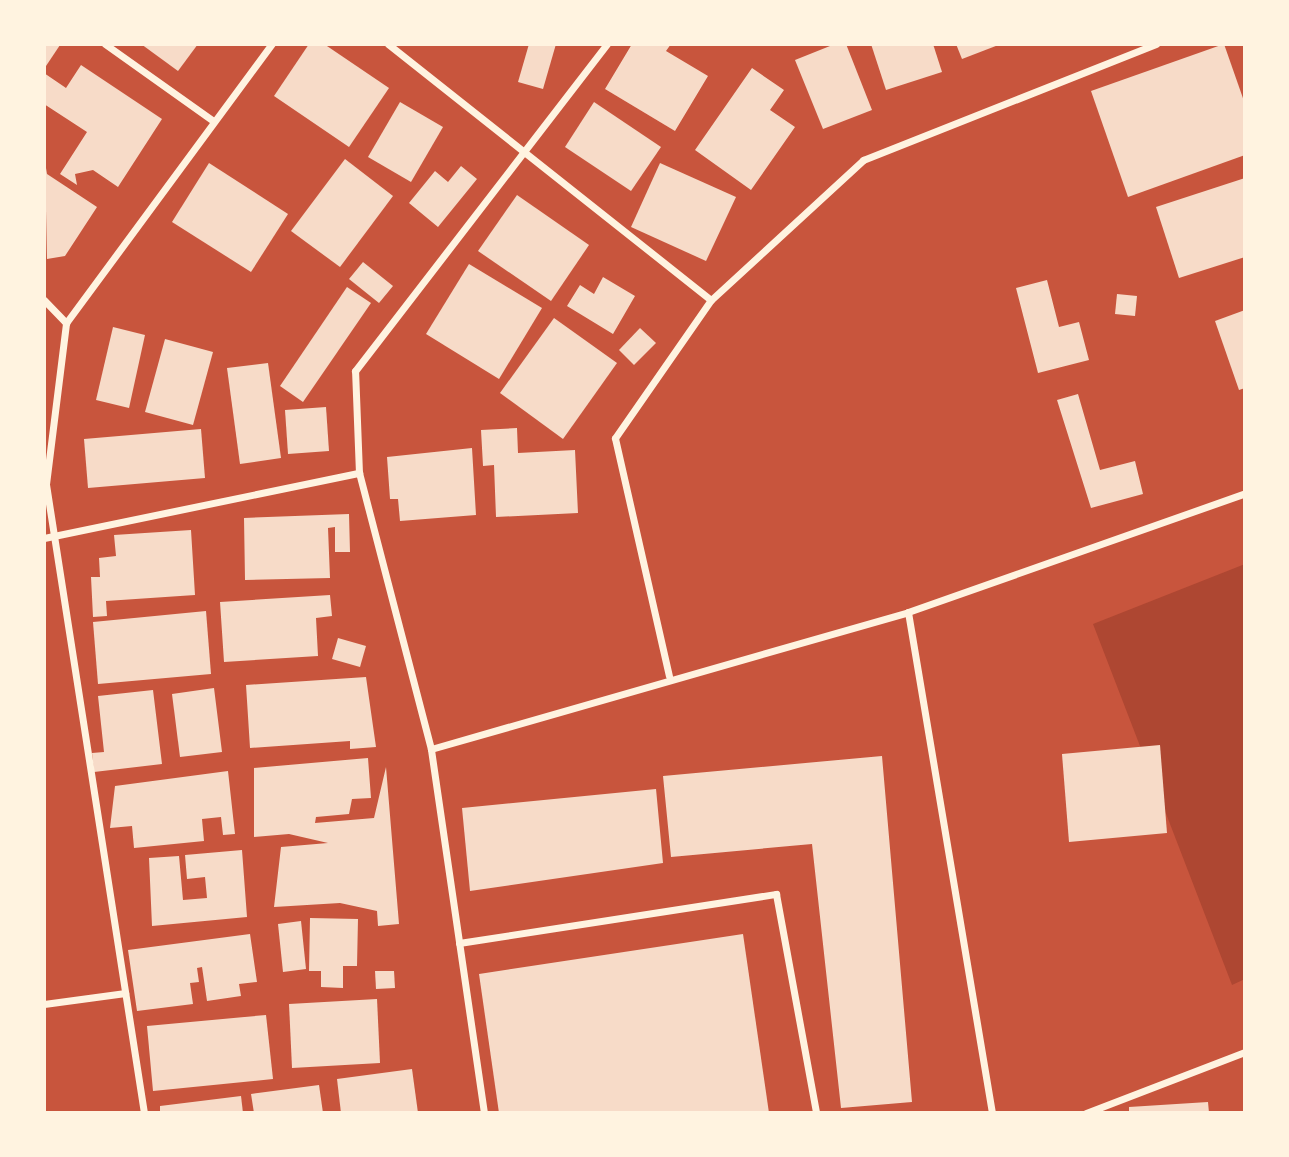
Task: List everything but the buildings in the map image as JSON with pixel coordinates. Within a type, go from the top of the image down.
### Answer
[{"type":"street","points":[[105,44],[212,120]]},
{"type":"street","points":[[144,1113],[48,537],[47,484],[66,323],[212,120],[272,44]]},
{"type":"street","points":[[388,44],[522,147],[711,300]]},
{"type":"street","points":[[484,1113],[431,748],[359,473],[355,371],[522,147],[607,44]]},
{"type":"street","points":[[669,676],[615,438],[711,300],[863,160],[1156,44]]},
{"type":"street","points":[[44,300],[66,323]]},
{"type":"street","points":[[48,537],[359,473]]},
{"type":"street","points":[[431,748],[669,676],[908,612],[1245,493]]},
{"type":"street","points":[[908,612],[992,1113]]},
{"type":"street","points":[[459,943],[775,894],[816,1113]]},
{"type":"street","points":[[44,1004],[125,993]]},
{"type":"street","points":[[1086,1113],[1245,1052]]},
{"type":"shaded area","points":[[1245,564],[1245,979],[1232,985],[1093,624]]}]
